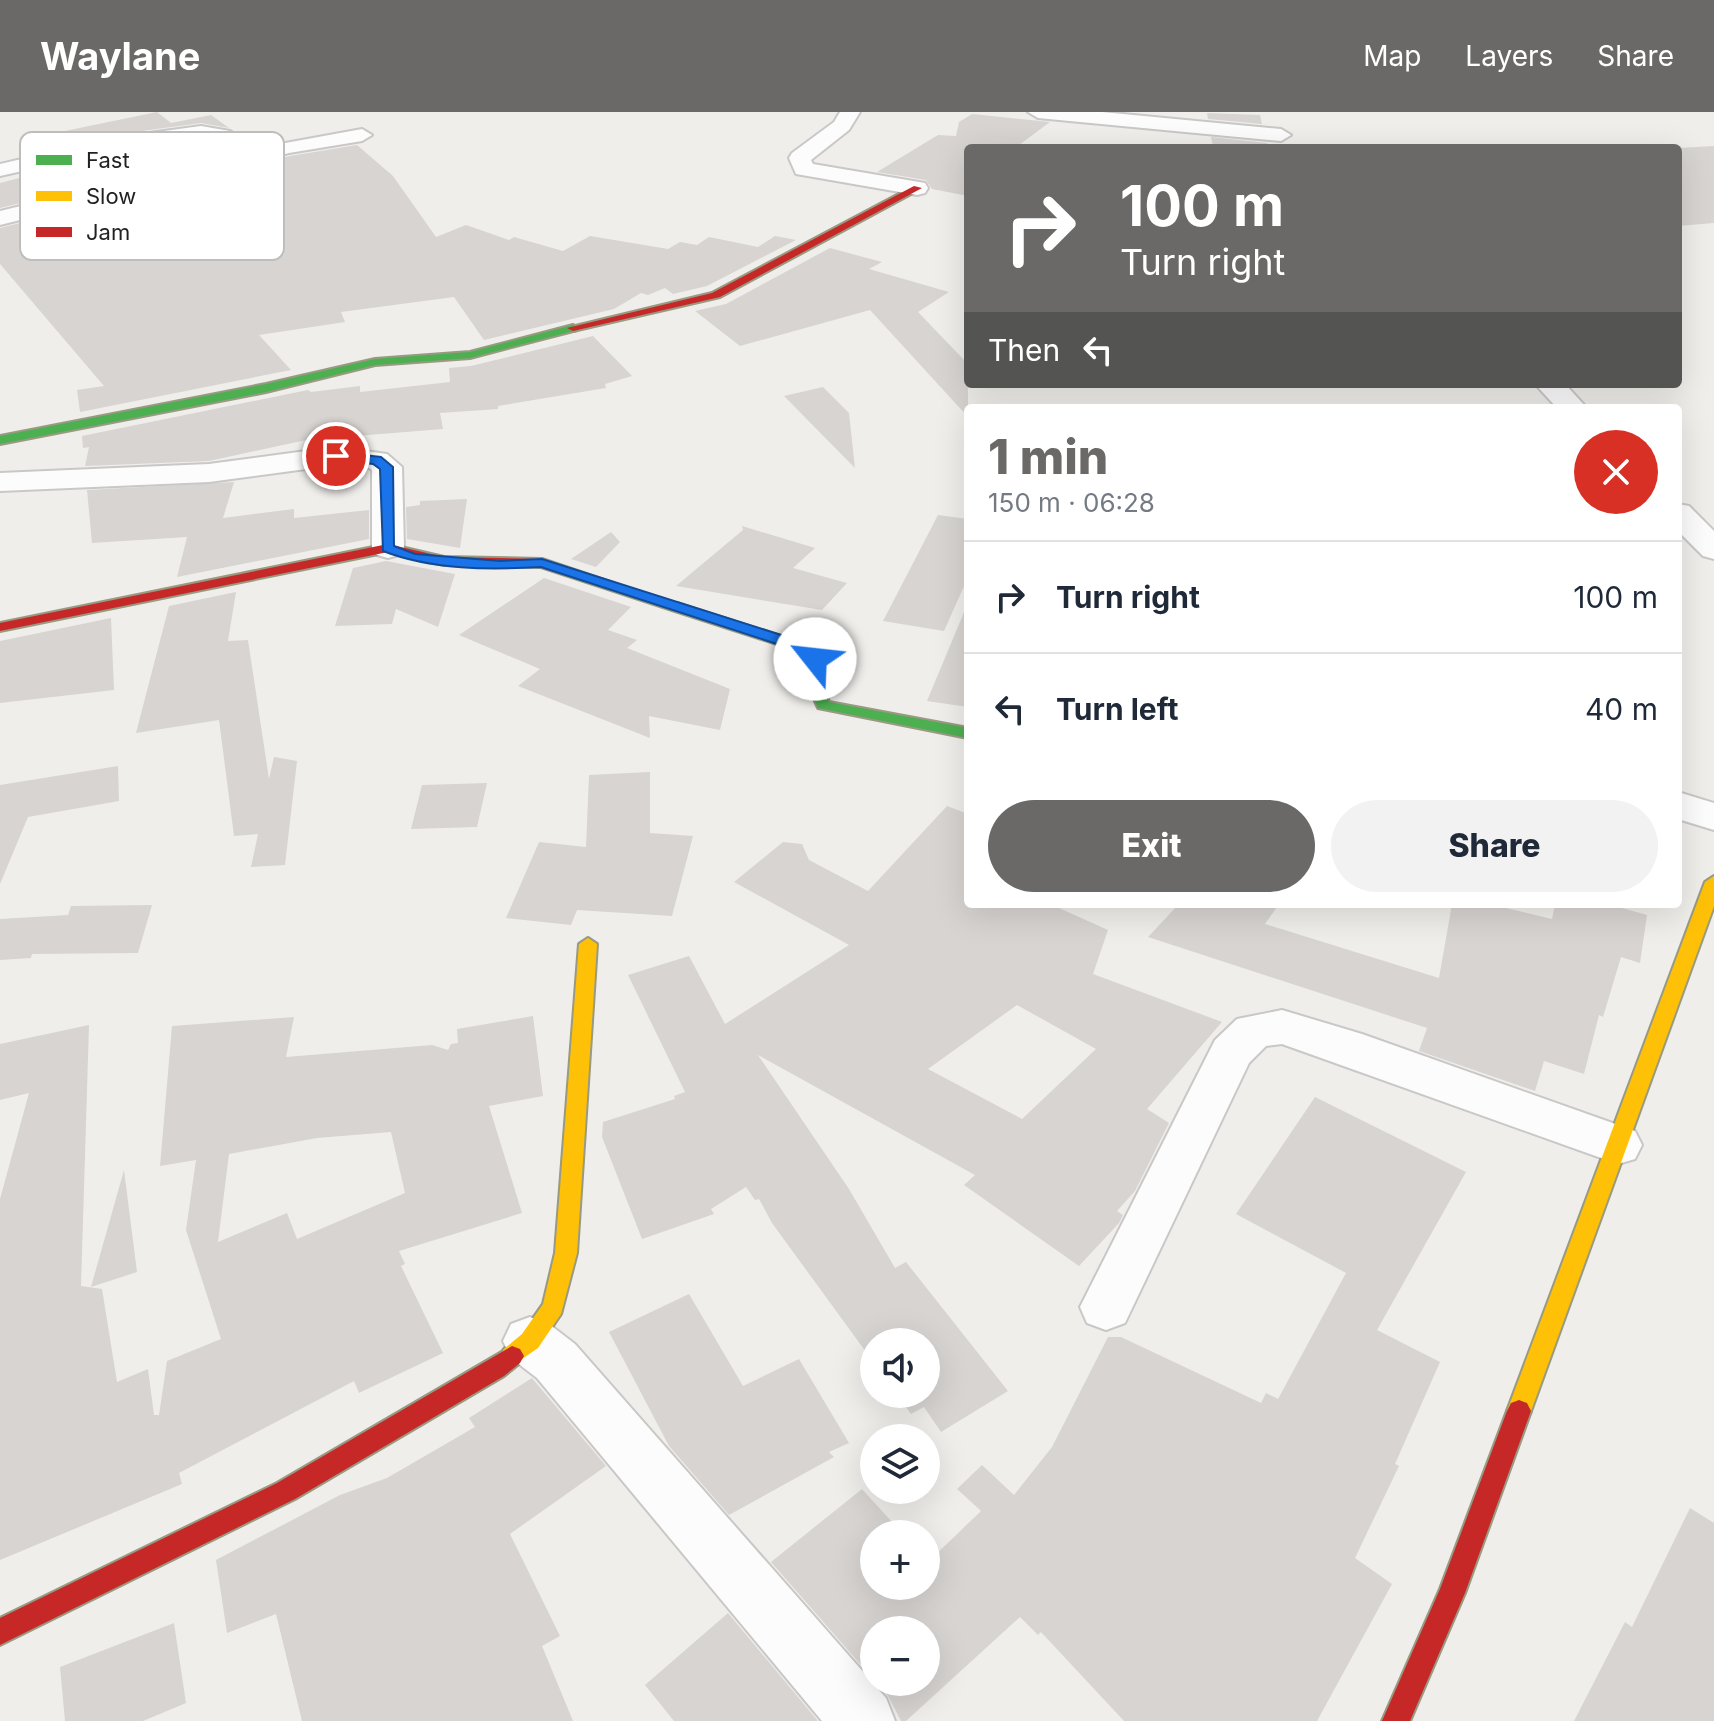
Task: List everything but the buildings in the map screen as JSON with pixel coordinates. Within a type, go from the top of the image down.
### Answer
[{"type":"street","points":[[850,112],[842,126],[800,158],[804,169],[917,188]]},
{"type":"street","points":[[1038,112],[1289,141]]},
{"type":"street","points":[[1267,112],[1289,141]]},
{"type":"street","points":[[284,150],[362,135]]},
{"type":"street","points":[[0,170],[20,166]]},
{"type":"street","points":[[0,440],[266,388],[375,362],[470,355],[651,308],[716,295],[917,188]]},
{"type":"street","points":[[0,218],[20,213]]},
{"type":"street","points":[[1553,388],[1569,404]]},
{"type":"street","points":[[0,482],[209,473],[336,456],[362,457],[387,467],[388,548]]},
{"type":"street","points":[[1682,517],[1714,549]]},
{"type":"street","points":[[0,627],[121,601],[229,583],[388,548],[413,558],[500,565],[542,563],[611,588],[713,617],[791,644],[815,659],[814,681],[823,705],[964,732]]},
{"type":"street","points":[[1682,806],[1714,817]]},
{"type":"street","points":[[1396,1721],[1452,1593],[1714,882]]},
{"type":"street","points":[[0,1632],[286,1491],[496,1369],[530,1341],[553,1307],[566,1253],[588,944]]},
{"type":"street","points":[[1106,1307],[1231,1052],[1253,1031],[1282,1027],[1346,1046],[1618,1145]]},
{"type":"street","points":[[530,1341],[556,1361],[588,1397],[863,1721]]},
{"type":"traffic: fast","points":[[0,440],[266,388],[375,362],[470,355],[573,328]]},
{"type":"traffic: fast","points":[[677,607],[791,644],[815,659],[814,681],[823,705],[964,732]]},
{"type":"traffic: slow","points":[[1519,1411],[1714,882]]},
{"type":"traffic: slow","points":[[512,1356],[530,1341],[553,1307],[566,1253],[588,944]]},
{"type":"traffic: jam","points":[[573,328],[716,295],[917,188]]},
{"type":"traffic: jam","points":[[0,627],[388,548],[444,561],[542,563],[677,607]]},
{"type":"traffic: jam","points":[[0,1632],[286,1491],[496,1369],[512,1356]]},
{"type":"traffic: jam","points":[[1396,1721],[1452,1593],[1519,1411]]},
{"type":"route","points":[[336,456],[377,460],[387,467],[388,548],[413,558],[500,565],[542,563],[611,588],[713,617],[791,644],[815,659]]}]
